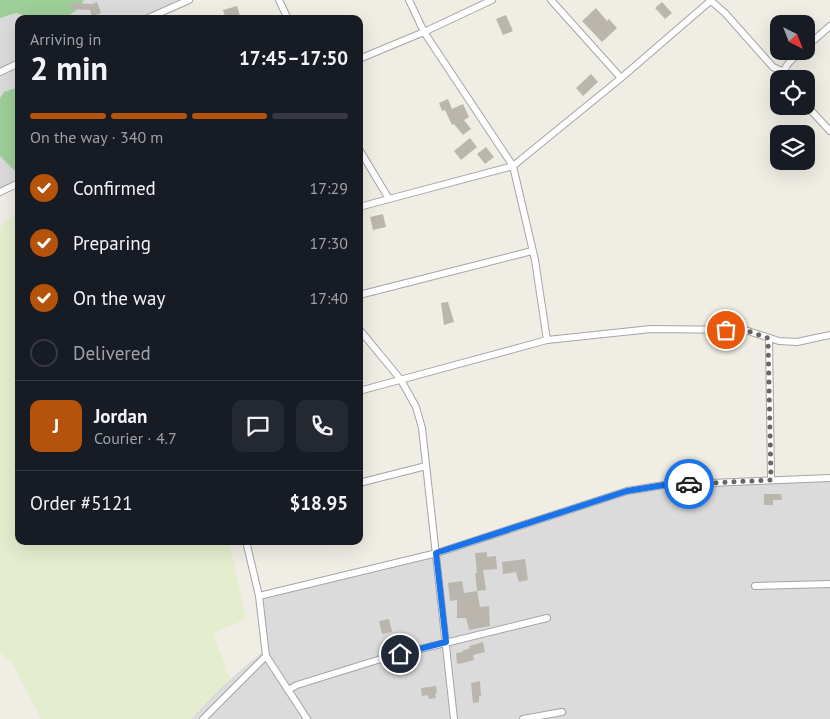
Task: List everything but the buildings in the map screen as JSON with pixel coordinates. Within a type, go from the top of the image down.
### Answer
[{"type":"street","points":[[155,15],[189,0]]},
{"type":"street","points":[[279,0],[286,15]]},
{"type":"street","points":[[409,0],[424,32],[513,166],[532,251],[548,340]]},
{"type":"street","points":[[363,57],[424,32],[492,0]]},
{"type":"street","points":[[551,0],[621,78]]},
{"type":"street","points":[[363,206],[513,166],[621,78],[710,0],[725,13],[777,70]]},
{"type":"street","points":[[815,39],[830,26]]},
{"type":"street","points":[[0,72],[15,65]]},
{"type":"street","points":[[815,115],[830,131]]},
{"type":"street","points":[[363,156],[389,199]]},
{"type":"street","points":[[0,192],[15,185]]},
{"type":"street","points":[[363,294],[532,251]]},
{"type":"street","points":[[363,389],[548,340],[651,329],[745,330],[779,341],[798,342],[830,335]]},
{"type":"street","points":[[363,334],[400,380],[416,407],[422,428],[454,719]]},
{"type":"street","points":[[768,338],[771,480]]},
{"type":"street","points":[[363,482],[426,466]]},
{"type":"street","points":[[259,596],[436,553],[627,491],[664,485],[830,478]]},
{"type":"street","points":[[247,545],[259,596],[266,656],[307,719]]},
{"type":"street","points":[[755,586],[830,584]]},
{"type":"street","points":[[288,690],[297,685],[384,658],[547,618]]},
{"type":"street","points":[[203,719],[266,656]]},
{"type":"street","points":[[523,719],[562,712]]},
{"type":"shaded area","points":[[0,0],[184,0],[155,15],[15,15],[15,184],[0,190]]},
{"type":"shaded area","points":[[830,479],[830,719],[191,719],[220,688],[268,647],[261,600],[436,552],[635,486],[698,482]]},
{"type":"green space","points":[[0,0],[84,0],[80,7],[70,15],[23,15],[16,13],[0,18]]},
{"type":"green space","points":[[15,88],[15,171],[0,156],[0,98],[4,92]]},
{"type":"green space","points":[[15,215],[15,545],[230,545],[246,619],[213,633],[230,679],[189,719],[41,719],[13,664],[0,652],[0,226]]},
{"type":"way so far","points":[[689,484],[771,480],[768,338],[745,330],[726,330]]},
{"type":"route","points":[[400,654],[446,642],[436,553],[627,491],[664,485],[689,484]]}]
